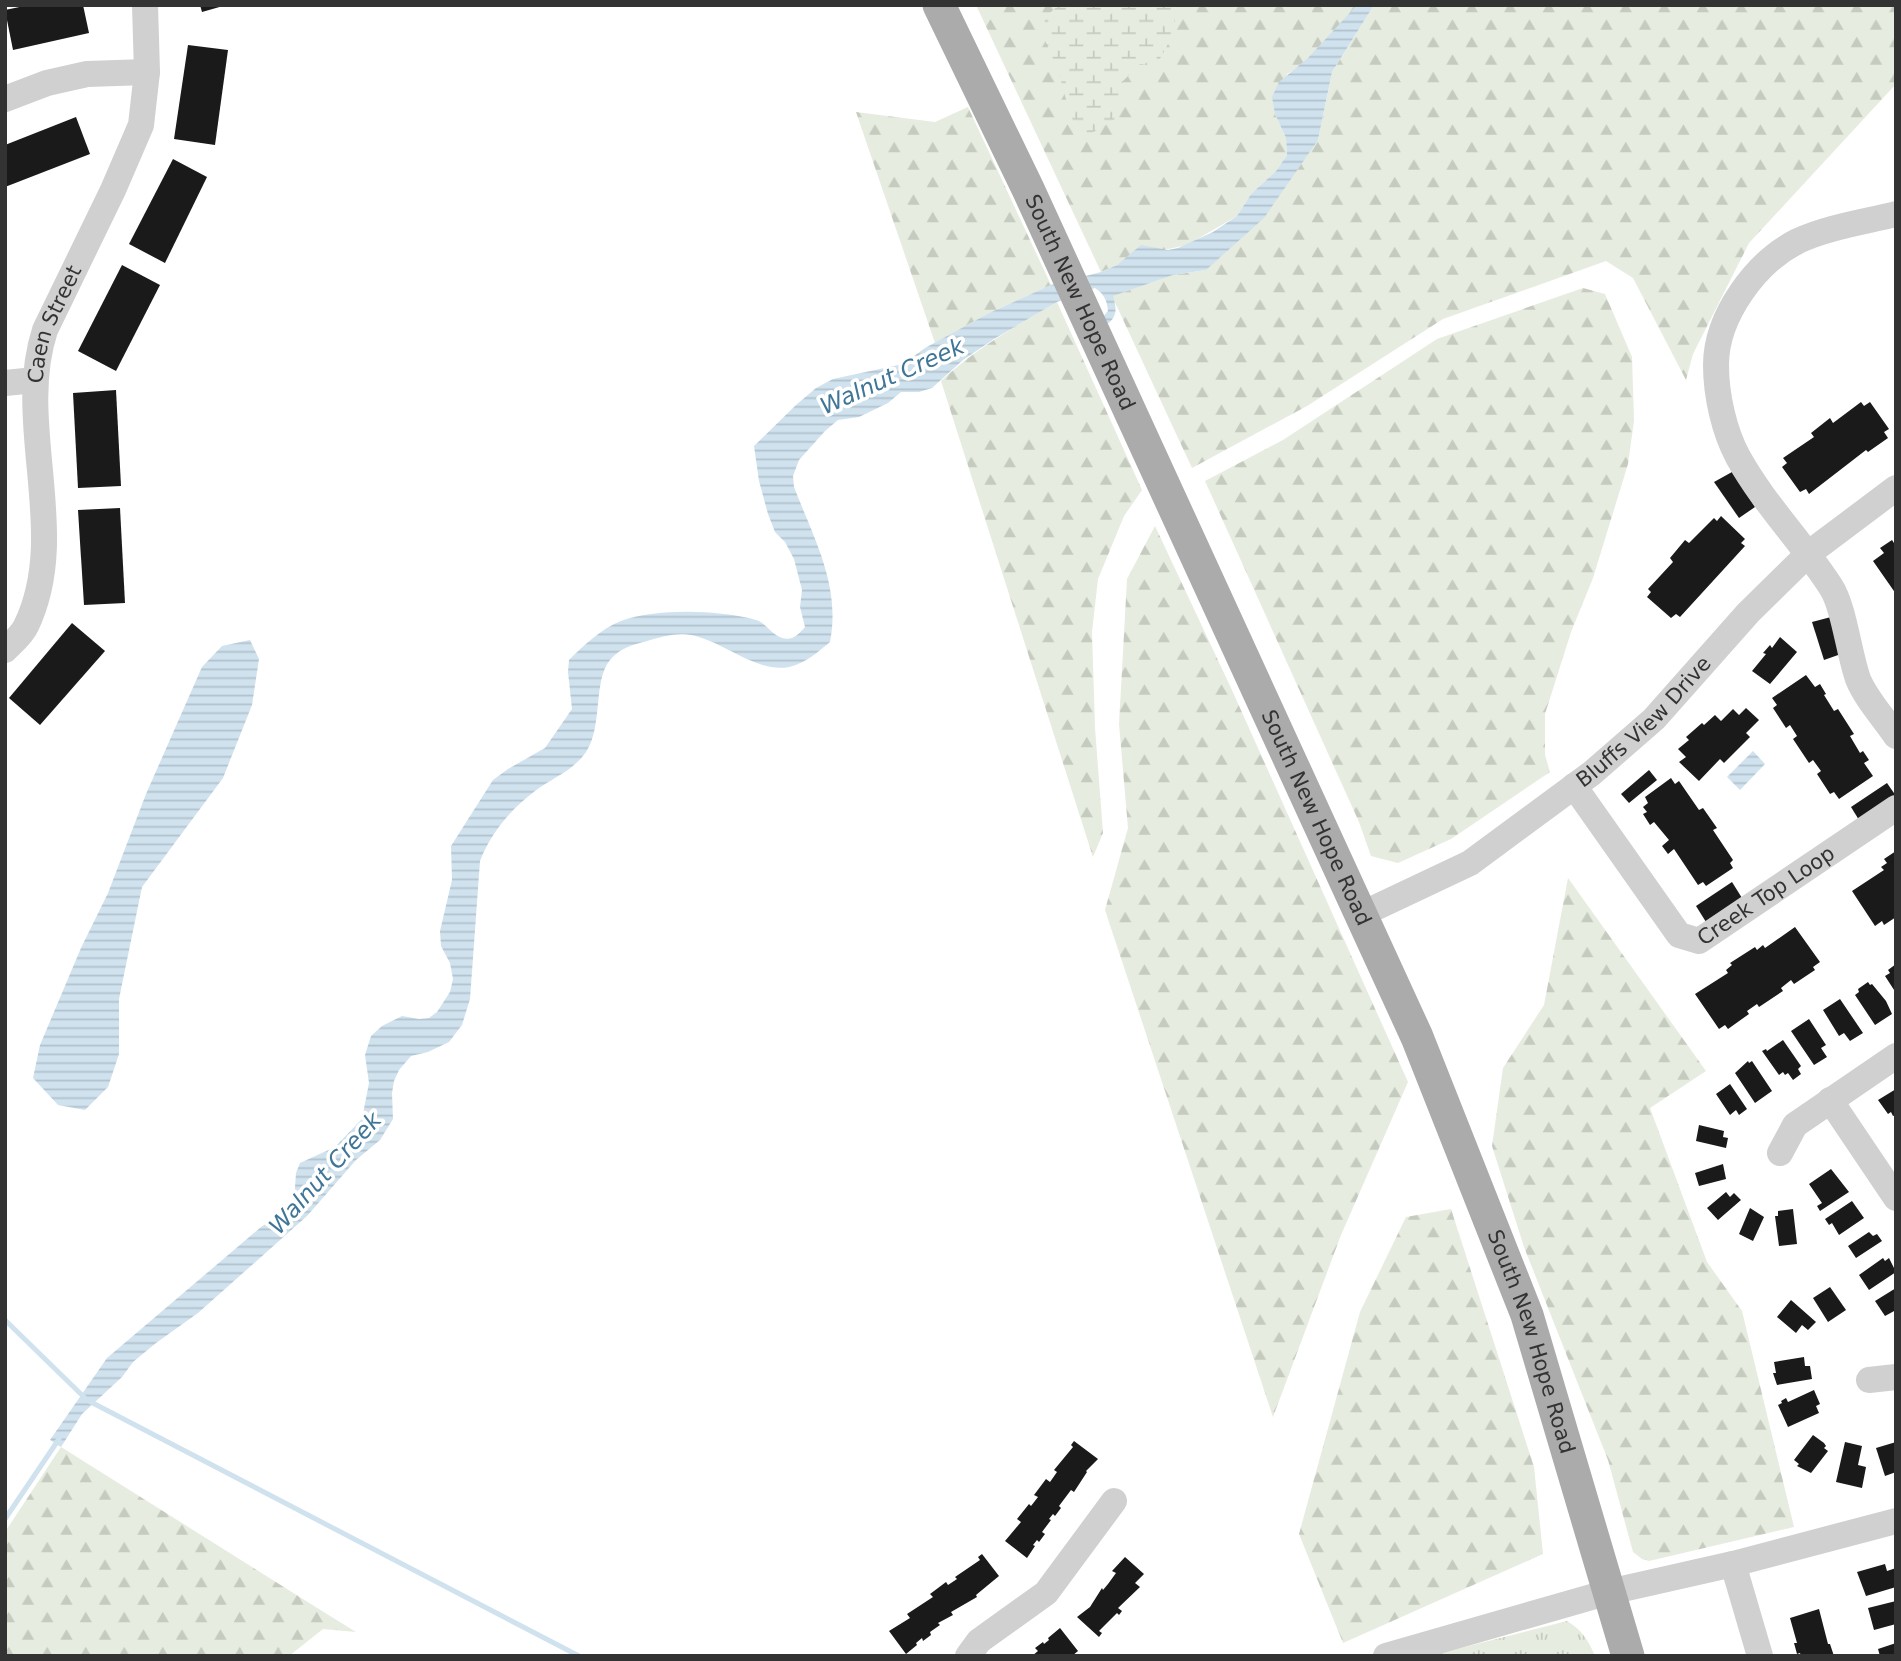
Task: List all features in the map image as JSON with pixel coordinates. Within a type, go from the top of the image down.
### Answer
[{"type":"main road","name":"South New Hope Road","points":[[939,5],[1028,189],[1417,1037],[1527,1315],[1628,1656]]},
{"type":"street","name":"Caen Street","points":[[5,650],[25,628],[38,591],[44,546],[35,380],[38,354],[46,330],[141,125],[147,72],[145,5]]},
{"type":"street","points":[[5,99],[47,83],[88,74],[147,72]]},
{"type":"street","points":[[1896,215],[1799,241],[1768,262],[1743,292],[1727,317],[1716,364],[1732,443],[1749,477],[1833,590],[1858,681],[1896,736]]},
{"type":"street","points":[[5,383],[35,380]]},
{"type":"street","name":"Bluffs View Drive","points":[[1360,915],[1470,863],[1574,786],[1654,719],[1748,613],[1808,554],[1896,488]]},
{"type":"street","name":"Creek Top Loop","points":[[1574,786],[1679,935],[1699,941],[1896,808]]},
{"type":"street","points":[[1780,1153],[1795,1125],[1896,1056]]},
{"type":"street","points":[[1830,1100],[1896,1198]]},
{"type":"street","points":[[1869,1380],[1896,1377]]},
{"type":"street","points":[[968,1656],[979,1641],[1046,1593],[1115,1501]]},
{"type":"street","points":[[1386,1656],[1609,1592],[1734,1564],[1896,1521]]},
{"type":"street","points":[[1734,1564],[1760,1656]]},
{"type":"green space","points":[[976,5],[1357,5],[1314,53],[1287,74],[1275,114],[1286,138],[1287,155],[1276,171],[1251,194],[1237,216],[1187,245],[1126,258],[1101,272]]},
{"type":"green space","points":[[1059,5],[1176,5],[1174,33],[1156,66],[1140,64],[1123,81],[1114,120],[1090,134],[1079,133],[1044,38],[1045,17]]},
{"type":"green space","points":[[1374,5],[1896,5],[1896,84],[1749,243],[1693,354],[1686,380],[1633,278],[1606,261],[1443,319],[1307,406],[1192,468],[1112,296],[1173,275],[1206,270],[1318,140],[1332,72]]},
{"type":"green space","points":[[968,107],[1051,285],[989,313],[935,343],[856,112],[935,122]]},
{"type":"green space","points":[[1583,288],[1605,294],[1632,357],[1634,421],[1628,464],[1593,578],[1571,632],[1545,714],[1545,755],[1550,772],[1451,839],[1398,863],[1371,856],[1359,822],[1205,481],[1283,440],[1437,339]]},
{"type":"green space","points":[[1057,302],[1142,490],[1124,516],[1098,579],[1092,632],[1095,728],[1103,833],[1093,857],[941,381],[982,348]]},
{"type":"green space","points":[[1155,526],[1408,1082],[1341,1235],[1273,1417],[1105,910],[1128,828],[1119,724],[1127,579]]},
{"type":"green space","points":[[1568,878],[1706,1071],[1650,1108],[1707,1262],[1742,1311],[1794,1527],[1649,1561],[1633,1552],[1608,1460],[1524,1247],[1492,1146],[1503,1068],[1544,1005]]},
{"type":"green space","points":[[1451,1209],[1534,1467],[1543,1554],[1343,1643],[1299,1534],[1360,1312],[1406,1217]]},
{"type":"green space","points":[[61,1447],[356,1632],[323,1629],[289,1656],[5,1656],[5,1532]]},
{"type":"green space","points":[[1567,1621],[1584,1636],[1595,1656],[1429,1656]]},
{"type":"water","points":[[1357,5],[1374,5],[1332,72],[1318,140],[1264,218],[1206,270],[1173,275],[1113,296],[1114,317],[1109,323],[1104,324],[1101,319],[1108,307],[1103,295],[1095,288],[1057,302],[963,360],[932,388],[919,392],[901,392],[888,403],[859,417],[838,420],[799,460],[793,476],[794,487],[829,582],[832,601],[830,642],[806,660],[778,668],[755,662],[710,641],[686,634],[666,636],[631,646],[610,660],[601,679],[595,730],[586,752],[569,769],[535,791],[518,806],[496,831],[480,861],[470,999],[462,1025],[449,1042],[428,1052],[411,1056],[399,1070],[392,1093],[393,1119],[380,1140],[356,1160],[307,1216],[198,1313],[133,1362],[122,1377],[82,1414],[61,1447],[50,1440],[107,1358],[261,1227],[287,1210],[294,1202],[296,1173],[300,1163],[335,1147],[362,1119],[369,1083],[365,1055],[371,1036],[382,1026],[402,1016],[429,1018],[437,1012],[450,992],[453,979],[450,963],[441,946],[440,931],[452,880],[451,846],[493,780],[545,748],[572,709],[569,660],[593,638],[614,624],[652,614],[725,614],[756,620],[786,639],[795,636],[805,627],[800,607],[802,590],[794,559],[785,542],[775,532],[768,514],[759,481],[754,446],[816,388],[833,379],[903,364],[925,348],[989,313],[1051,285],[1117,265],[1141,245],[1168,250],[1178,248],[1213,232],[1237,216],[1251,194],[1276,171],[1287,155],[1286,138],[1275,114],[1272,97],[1279,82],[1308,58]]},
{"type":"water","points":[[250,640],[259,659],[252,705],[223,778],[142,887],[119,999],[119,1054],[108,1087],[85,1110],[58,1105],[33,1078],[40,1045],[81,948],[108,893],[146,794],[202,667],[222,646]]},
{"type":"water","points":[[1753,751],[1765,764],[1740,790],[1727,777]]},
{"type":"building","points":[[29,5],[83,5],[89,33],[13,50],[5,10]]},
{"type":"building","points":[[200,5],[223,5],[223,6],[202,12]]},
{"type":"building","points":[[188,45],[228,50],[215,145],[174,139]]},
{"type":"building","points":[[76,117],[90,154],[5,187],[5,145]]},
{"type":"building","points":[[173,159],[207,177],[165,263],[129,244]]},
{"type":"building","points":[[122,265],[160,285],[116,371],[78,351]]},
{"type":"building","points":[[116,390],[121,486],[78,488],[73,393]]},
{"type":"building","points":[[1861,402],[1864,406],[1870,402],[1889,429],[1884,432],[1888,438],[1868,452],[1866,450],[1809,494],[1806,489],[1800,492],[1782,467],[1787,463],[1783,458],[1814,437],[1811,433],[1830,418],[1833,423]]},
{"type":"building","points":[[1732,472],[1755,507],[1739,518],[1714,482]]},
{"type":"building","points":[[120,508],[125,603],[84,605],[78,510]]},
{"type":"building","points":[[1721,516],[1745,539],[1741,543],[1745,546],[1680,617],[1676,614],[1671,618],[1647,597],[1651,592],[1648,589],[1673,562],[1670,558],[1685,540],[1689,543],[1714,518],[1717,521]]},
{"type":"building","points":[[1892,540],[1896,546],[1896,594],[1873,561],[1884,553],[1880,548]]},
{"type":"building","points":[[1831,617],[1841,654],[1824,660],[1812,622]]},
{"type":"building","points":[[72,623],[105,651],[40,725],[9,698]]},
{"type":"building","points":[[1780,637],[1797,652],[1770,684],[1752,671],[1766,654],[1763,653],[1770,645],[1772,648]]},
{"type":"building","points":[[1806,675],[1815,687],[1820,684],[1834,711],[1838,709],[1854,734],[1850,736],[1860,753],[1863,751],[1869,760],[1864,763],[1873,776],[1839,799],[1834,792],[1830,794],[1817,774],[1821,771],[1813,760],[1809,763],[1793,739],[1797,736],[1790,725],[1786,728],[1773,708],[1777,705],[1772,698]]},
{"type":"building","points":[[1746,708],[1759,720],[1746,733],[1750,737],[1724,763],[1720,759],[1699,781],[1679,762],[1686,757],[1678,749],[1689,740],[1686,737],[1715,715],[1721,721],[1733,709],[1739,715]]},
{"type":"building","points":[[1649,770],[1657,780],[1629,803],[1621,794]]},
{"type":"building","points":[[1671,778],[1675,784],[1679,781],[1699,810],[1703,808],[1717,828],[1713,830],[1733,860],[1730,863],[1733,868],[1706,886],[1703,882],[1698,885],[1674,849],[1668,854],[1662,846],[1669,840],[1654,822],[1650,825],[1643,814],[1647,812],[1643,807],[1648,803],[1645,797]]},
{"type":"building","points":[[1887,783],[1896,796],[1859,820],[1851,807]]},
{"type":"building","points":[[1896,851],[1896,917],[1884,925],[1882,921],[1875,926],[1852,891],[1884,870],[1881,867],[1887,863],[1884,859]]},
{"type":"building","points":[[1732,882],[1742,898],[1706,922],[1696,906]]},
{"type":"building","points":[[1795,927],[1820,962],[1813,967],[1815,970],[1794,984],[1791,980],[1781,988],[1783,991],[1759,1007],[1757,1004],[1747,1011],[1749,1014],[1728,1029],[1725,1025],[1719,1029],[1695,994],[1728,973],[1726,970],[1732,965],[1730,963],[1755,947],[1757,950],[1763,945],[1765,948]]},
{"type":"building","points":[[1896,964],[1896,993],[1885,976]]},
{"type":"building","points":[[1868,982],[1886,1001],[1892,1014],[1875,1025],[1855,995],[1859,992],[1858,989]]},
{"type":"building","points":[[1840,999],[1863,1033],[1850,1041],[1844,1033],[1839,1036],[1823,1010]]},
{"type":"building","points":[[1809,1019],[1826,1045],[1821,1048],[1827,1057],[1814,1065],[1791,1031]]},
{"type":"building","points":[[1783,1040],[1801,1066],[1798,1069],[1801,1074],[1793,1080],[1788,1073],[1779,1075],[1762,1051],[1767,1051]]},
{"type":"building","points":[[1748,1061],[1752,1061],[1772,1091],[1755,1103],[1735,1073]]},
{"type":"building","points":[[1730,1084],[1747,1109],[1739,1115],[1736,1110],[1730,1115],[1716,1094]]},
{"type":"building","points":[[1896,1089],[1896,1115],[1893,1116],[1891,1112],[1888,1114],[1878,1100]]},
{"type":"building","points":[[1699,1125],[1724,1131],[1723,1137],[1728,1138],[1726,1148],[1696,1141]]},
{"type":"building","points":[[1723,1164],[1726,1179],[1699,1186],[1695,1173]]},
{"type":"building","points":[[1831,1169],[1849,1192],[1820,1211],[1817,1206],[1822,1203],[1809,1184]]},
{"type":"building","points":[[1726,1192],[1730,1197],[1734,1193],[1741,1200],[1718,1220],[1707,1208]]},
{"type":"building","points":[[1852,1201],[1864,1218],[1839,1235],[1832,1223],[1829,1225],[1825,1219]]},
{"type":"building","points":[[1750,1208],[1764,1217],[1753,1241],[1739,1234]]},
{"type":"building","points":[[1793,1209],[1797,1244],[1779,1246],[1775,1216],[1778,1216],[1778,1211]]},
{"type":"building","points":[[1869,1232],[1873,1236],[1877,1234],[1882,1241],[1856,1258],[1848,1246]]},
{"type":"building","points":[[1883,1258],[1885,1261],[1889,1258],[1896,1272],[1869,1290],[1859,1275]]},
{"type":"building","points":[[1830,1287],[1846,1310],[1828,1322],[1813,1298]]},
{"type":"building","points":[[1896,1288],[1896,1310],[1885,1316],[1875,1301]]},
{"type":"building","points":[[1791,1300],[1816,1322],[1808,1330],[1802,1325],[1796,1333],[1777,1317]]},
{"type":"building","points":[[1804,1357],[1805,1366],[1810,1366],[1812,1379],[1777,1385],[1773,1373],[1776,1373],[1774,1362]]},
{"type":"building","points":[[1814,1390],[1820,1404],[1816,1406],[1819,1413],[1788,1427],[1778,1405],[1786,1398],[1788,1402]]},
{"type":"building","points":[[1813,1435],[1824,1443],[1824,1448],[1828,1451],[1811,1473],[1797,1466],[1799,1464],[1794,1460]]},
{"type":"building","points":[[1074,1441],[1098,1459],[1086,1471],[1074,1492],[1071,1490],[1055,1516],[1053,1514],[1049,1519],[1051,1520],[1042,1532],[1045,1534],[1033,1545],[1035,1546],[1027,1558],[1005,1541],[1021,1522],[1017,1519],[1038,1497],[1034,1495],[1046,1479],[1050,1482],[1057,1472],[1054,1470],[1073,1447],[1071,1445]]},
{"type":"building","points":[[1845,1442],[1862,1446],[1858,1465],[1866,1467],[1862,1488],[1836,1482]]},
{"type":"building","points":[[1896,1442],[1896,1472],[1885,1476],[1876,1448]]},
{"type":"building","points":[[982,1554],[999,1576],[976,1595],[977,1597],[951,1612],[953,1615],[938,1623],[940,1625],[930,1632],[931,1635],[923,1641],[922,1638],[906,1654],[889,1631],[910,1618],[907,1614],[933,1597],[930,1594],[946,1582],[948,1585],[957,1579],[955,1577],[980,1560],[978,1557]]},
{"type":"building","points":[[1125,1557],[1144,1574],[1135,1583],[1140,1587],[1118,1608],[1122,1611],[1119,1615],[1117,1613],[1099,1631],[1102,1633],[1099,1637],[1077,1617],[1090,1607],[1116,1573],[1112,1571]]},
{"type":"building","points":[[1885,1564],[1887,1571],[1896,1568],[1896,1587],[1866,1596],[1857,1572]]},
{"type":"building","points":[[1896,1601],[1896,1624],[1874,1630],[1868,1608]]},
{"type":"building","points":[[1819,1609],[1834,1656],[1801,1656],[1800,1653],[1797,1654],[1790,1618]]},
{"type":"building","points":[[1060,1628],[1078,1651],[1072,1656],[1032,1656],[1038,1651],[1035,1648],[1049,1640]]},
{"type":"building","points":[[1896,1643],[1896,1656],[1880,1656],[1878,1649]]},
{"type":"waterway","points":[[5,1320],[87,1400],[579,1656]]},
{"type":"waterway","name":"Walnut Creek","points":[[5,1519],[59,1439]]}]
